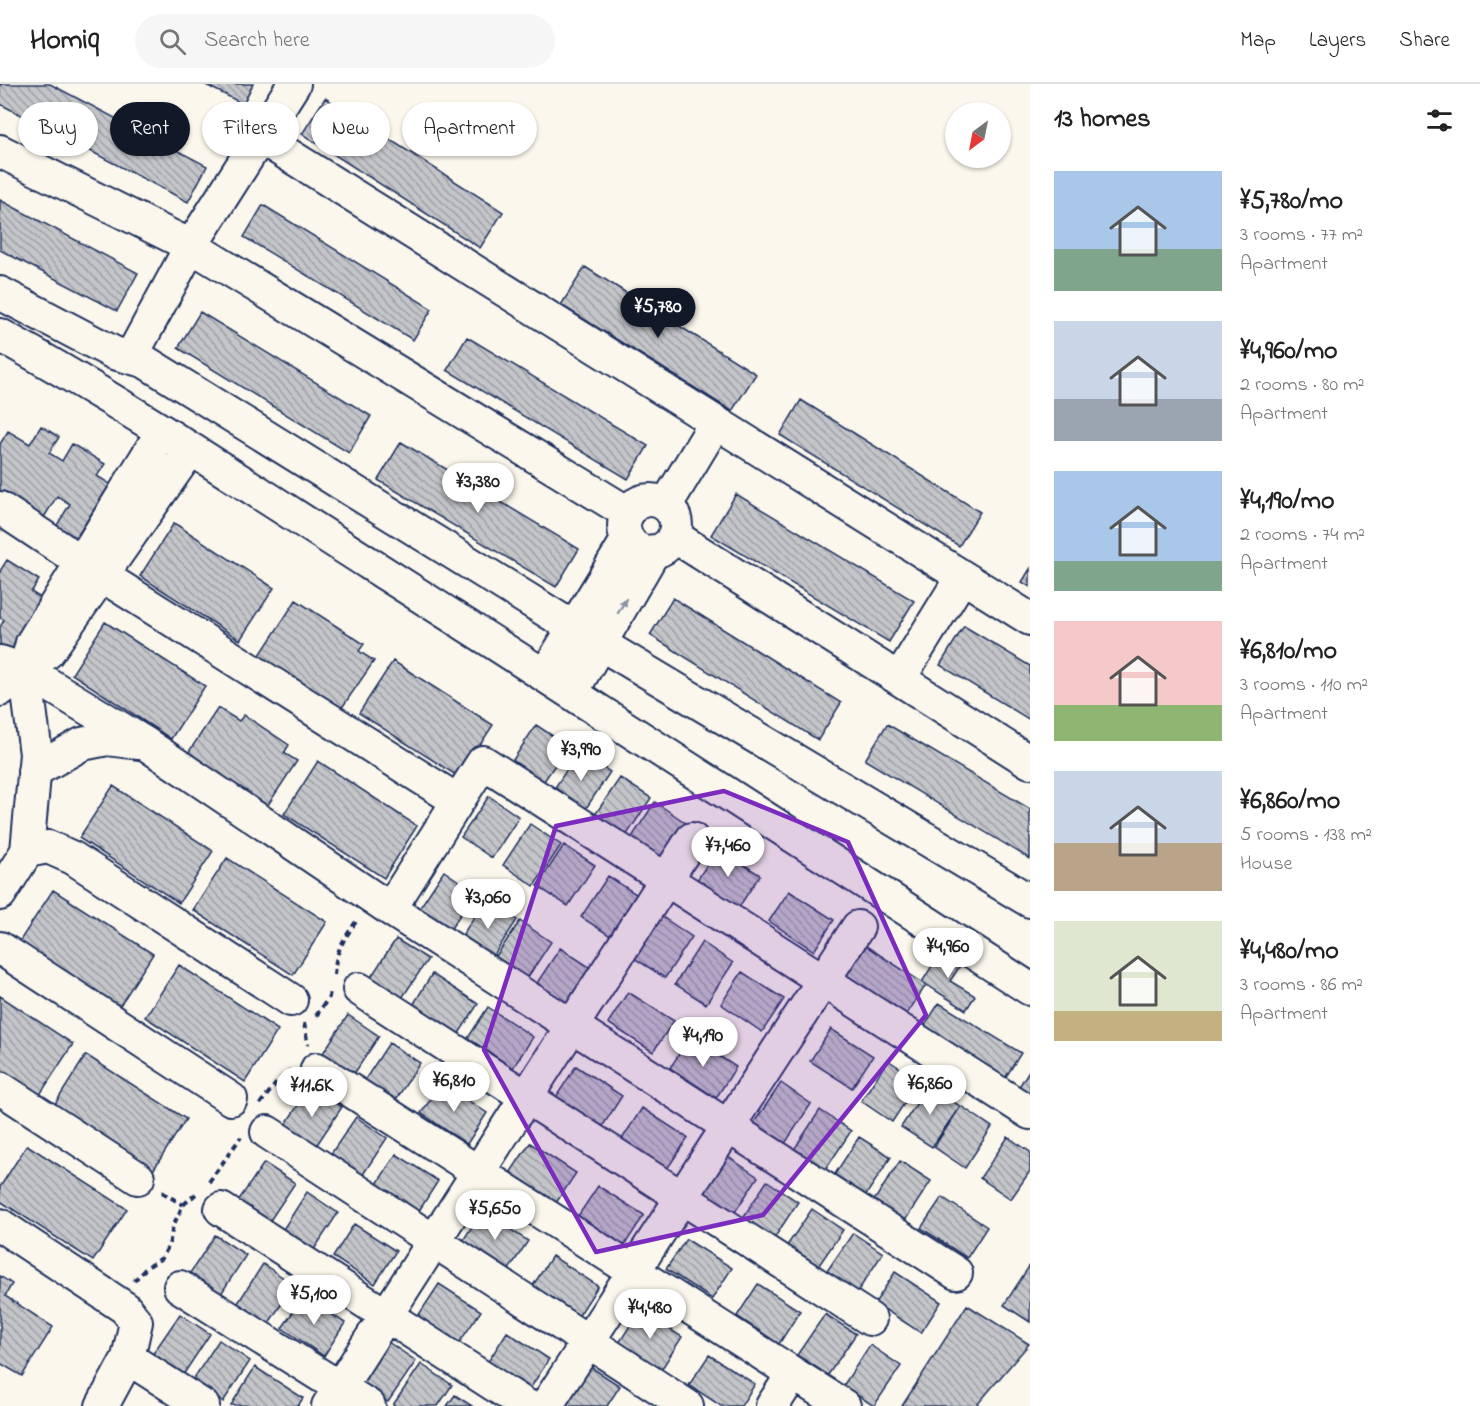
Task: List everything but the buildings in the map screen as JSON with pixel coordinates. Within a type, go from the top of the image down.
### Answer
[{"type":"street","points":[[282,102],[294,84]]},
{"type":"street","points":[[0,151],[191,246],[646,535],[899,679],[1030,762]]},
{"type":"street","points":[[131,357],[191,246],[248,156]]},
{"type":"street","points":[[290,156],[1030,619]]},
{"type":"street","points":[[0,293],[114,353],[144,360],[587,636],[1030,901]]},
{"type":"street","points":[[0,335],[74,376],[572,692],[1030,989]]},
{"type":"street","points":[[572,692],[587,636],[646,535],[675,519],[672,511],[666,505],[716,422]]},
{"type":"street","points":[[91,568],[162,432]]},
{"type":"street","points":[[0,690],[12,666],[190,450]]},
{"type":"street","points":[[0,508],[458,801]]},
{"type":"street","points":[[899,679],[962,577]]},
{"type":"street","points":[[545,675],[587,636]]},
{"type":"street","points":[[12,666],[146,744],[381,903],[956,1273]]},
{"type":"street","points":[[3,881],[27,851],[36,754],[12,666]]},
{"type":"street","points":[[34,771],[82,744],[108,739],[146,744]]},
{"type":"street","points":[[381,903],[458,801],[483,762],[1030,1113]]},
{"type":"street","points":[[334,1397],[692,839]]},
{"type":"street","points":[[27,851],[48,847],[73,858],[291,1000]]},
{"type":"street","points":[[546,1406],[858,927]]},
{"type":"street","points":[[0,948],[249,1118],[687,1406]]},
{"type":"street","points":[[359,989],[870,1319]]},
{"type":"street","points":[[306,1061],[844,1406]]},
{"type":"street","points":[[0,1088],[138,1178]]},
{"type":"street","points":[[221,1209],[526,1406]]},
{"type":"street","points":[[0,1225],[125,1308],[136,1322],[128,1358],[102,1406]]},
{"type":"street","points":[[180,1287],[334,1397],[369,1406]]},
{"type":"street","points":[[128,1358],[203,1406]]},
{"type":"street","points":[[772,1406],[793,1374]]},
{"type":"path","points":[[306,1028],[329,997],[335,959],[343,941],[381,903]]},
{"type":"path","points":[[116,1302],[147,1267],[162,1258],[170,1245],[173,1226],[183,1205],[209,1183],[229,1156],[249,1118],[278,1081],[306,1061],[308,1042],[306,1028],[291,1000]]},
{"type":"highlighted area","points":[[724,791],[848,842],[926,1015],[763,1215],[596,1252],[484,1050],[556,826]]}]
